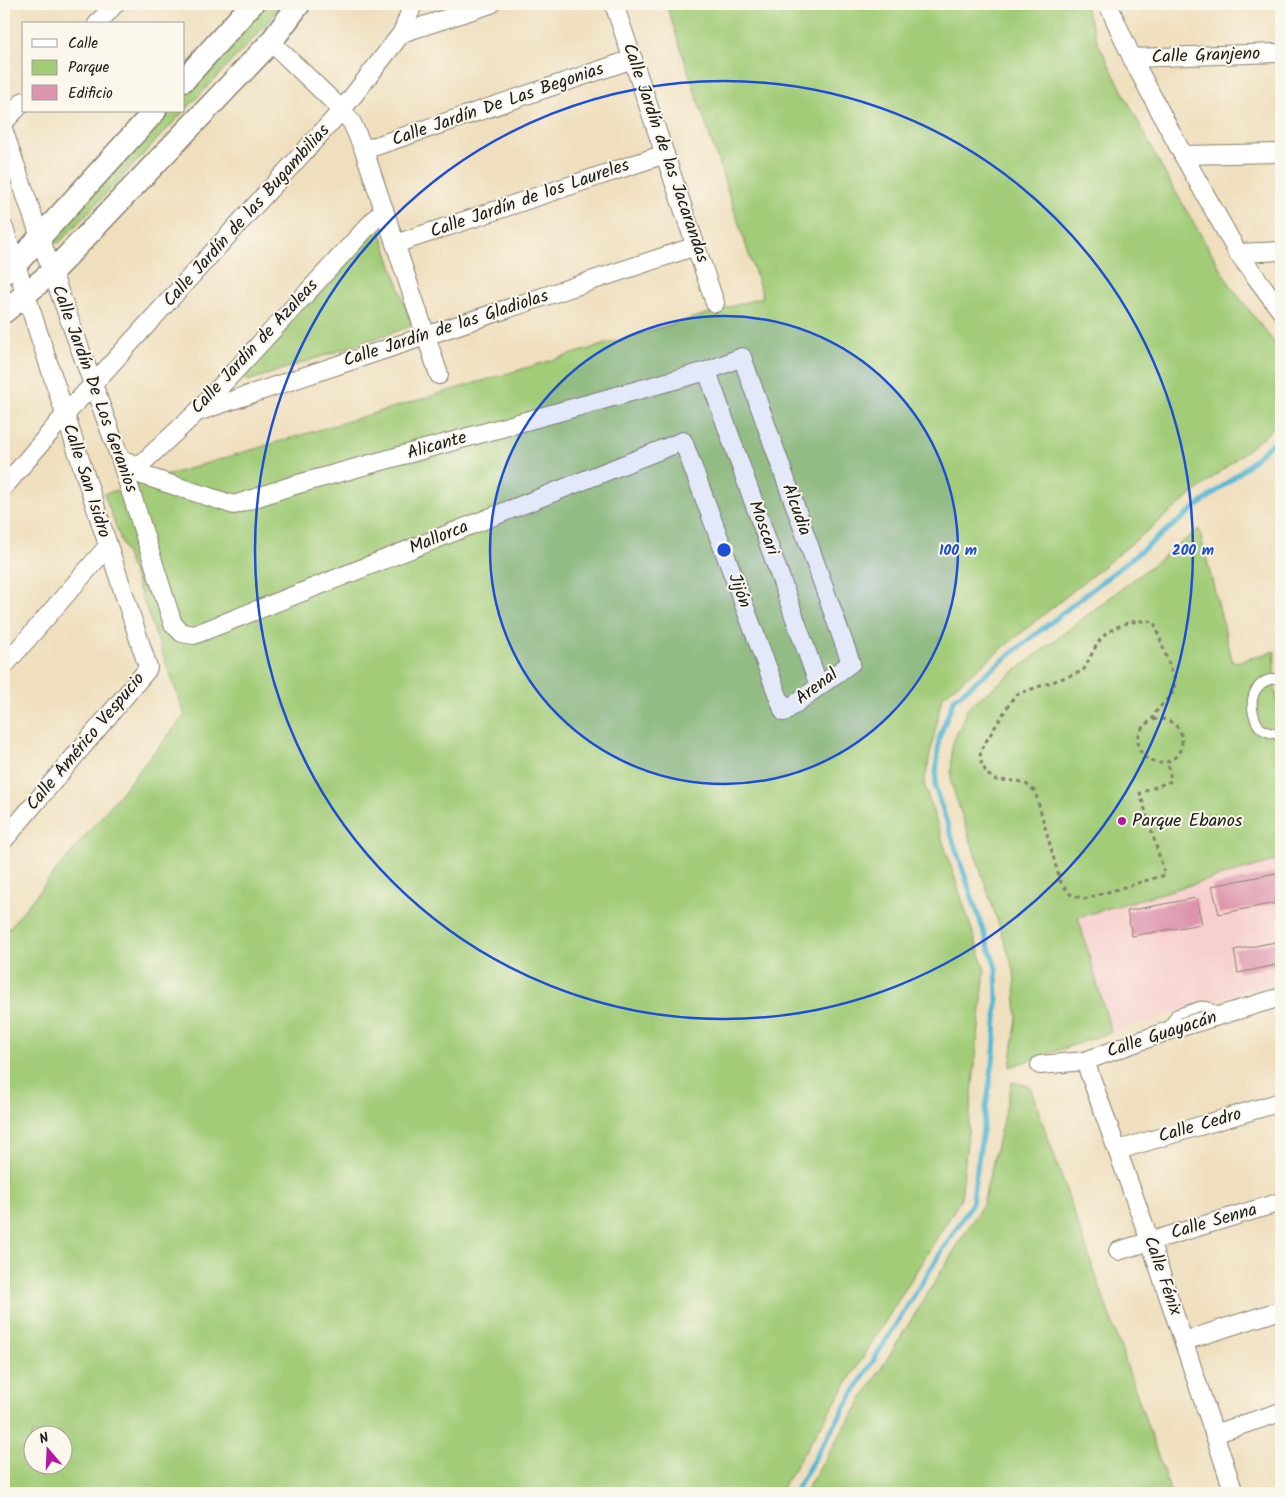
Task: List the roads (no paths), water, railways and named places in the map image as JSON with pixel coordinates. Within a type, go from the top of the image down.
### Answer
[{"type":"street","points":[[99,22],[115,4]]},
{"type":"street","points":[[185,79],[252,4]]},
{"type":"street","points":[[4,312],[52,272],[270,42],[299,4]]},
{"type":"street","name":"Calle Jardín de las Bugambilias","points":[[4,487],[64,416],[342,110],[402,33],[413,4]]},
{"type":"street","points":[[402,33],[491,4]]},
{"type":"street","name":"Calle Jardín de las Jacarandas","points":[[614,4],[716,303]]},
{"type":"street","points":[[1108,4],[1132,58],[1182,155],[1238,253],[1281,311]]},
{"type":"street","points":[[270,42],[342,110],[352,123],[364,150],[439,375]]},
{"type":"street","name":"Calle Granjeno","points":[[1132,58],[1281,53]]},
{"type":"street","name":"Calle Jardín De Las Begonias","points":[[364,150],[633,60]]},
{"type":"street","points":[[4,122],[22,103]]},
{"type":"street","points":[[10,268],[154,112]]},
{"type":"street","name":"Calle Jardín De Los Geranios","points":[[4,132],[52,272],[120,458],[173,624],[182,633],[194,634]]},
{"type":"street","points":[[1182,155],[1281,152]]},
{"type":"street","name":"Calle Jardín de los Laureles","points":[[395,244],[665,154]]},
{"type":"street","name":"Calle Jardín de Azaleas","points":[[138,467],[197,412],[384,209]]},
{"type":"street","name":"Calle Jardín De Los Geranios","points":[[4,228],[10,268],[26,295]]},
{"type":"street","name":"Calle Jardín de las Gladiolas","points":[[197,412],[696,246]]},
{"type":"street","points":[[1238,253],[1281,251]]},
{"type":"street","name":"Calle San Isidro","points":[[26,295],[64,416],[148,667]]},
{"type":"street","name":"Alicante","points":[[138,467],[142,475],[234,504],[292,486],[706,371],[742,357]]},
{"type":"street","name":"Alcudia","points":[[742,357],[850,663]]},
{"type":"street","name":"Moscari","points":[[706,371],[819,686]]},
{"type":"street","name":"Mallorca","points":[[194,634],[683,441]]},
{"type":"street","name":"Jijón","points":[[683,441],[784,712]]},
{"type":"street","points":[[120,458],[138,467]]},
{"type":"street","points":[[4,666],[108,546]]},
{"type":"street","name":"Arenal","points":[[784,712],[850,663]]},
{"type":"street","name":"Calle Américo Vespucio","points":[[4,840],[148,667]]},
{"type":"street","name":"Calle Guayacán","points":[[1040,1065],[1086,1061],[1165,1032],[1281,997]]},
{"type":"street","name":"Calle Fénix","points":[[1086,1061],[1150,1241],[1234,1493]]},
{"type":"street","name":"Calle Cedro","points":[[1118,1150],[1281,1102]]},
{"type":"street","name":"Calle Senna","points":[[1118,1251],[1281,1202]]},
{"type":"street","points":[[1184,1342],[1281,1310]]},
{"type":"street","points":[[1214,1434],[1281,1412]]},
{"type":"lane","points":[[1281,678],[1272,678],[1260,684],[1254,694],[1252,705],[1255,720],[1262,729],[1281,735]]},
{"type":"waterway","points":[[794,1493],[863,1377],[972,1203],[994,1054],[997,1003],[996,968],[935,787],[939,738],[954,699],[1238,474],[1281,435]]},
{"type":"place","name":"Parque Ebanos","points":[[1122,821]]}]
